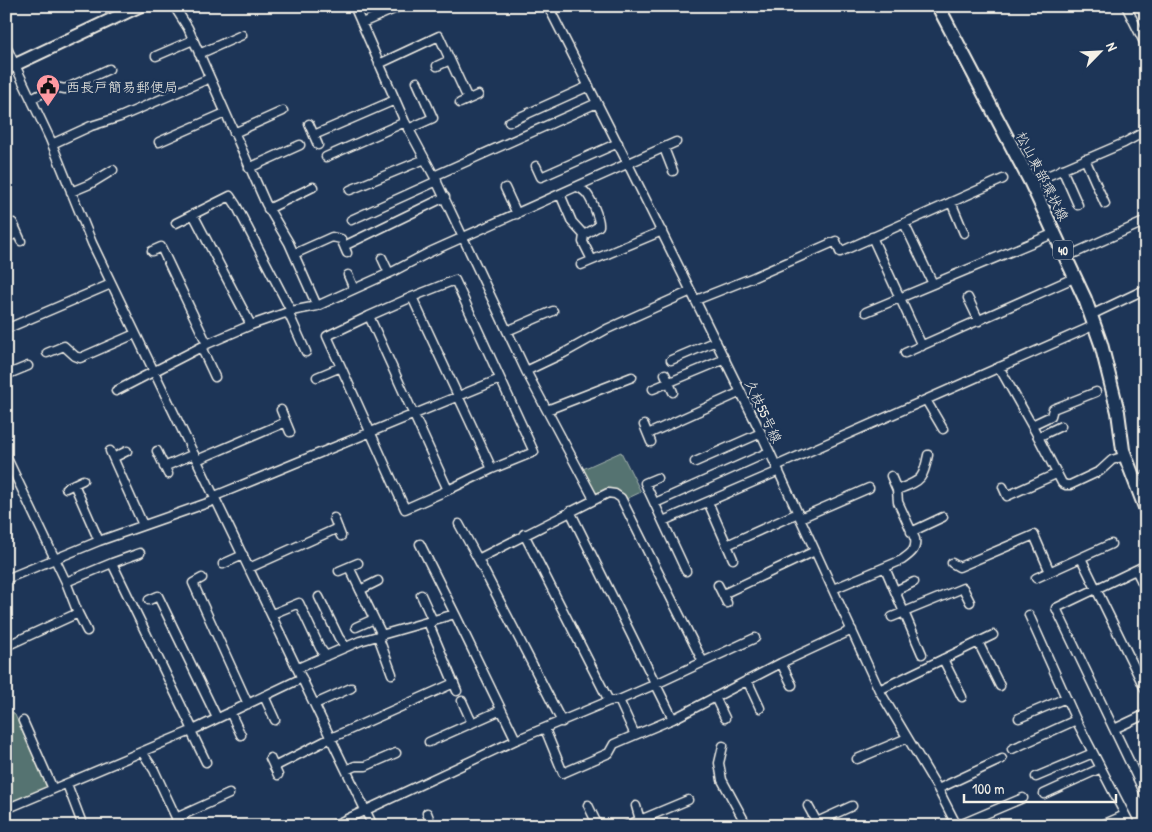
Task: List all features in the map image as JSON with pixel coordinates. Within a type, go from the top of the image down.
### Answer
[{"type":"main road","points":[[10,67],[140,6]]},
{"type":"main road","name":"松山東部環状線","points":[[938,6],[1031,182],[1076,277],[1093,320],[1118,412],[1125,456],[1146,510]]},
{"type":"street","points":[[174,6],[193,40],[268,208],[294,254],[317,306]]},
{"type":"street","points":[[354,6],[406,126],[436,178],[526,371],[594,499]]},
{"type":"street","points":[[362,24],[401,6]]},
{"type":"street","points":[[549,9],[560,6]]},
{"type":"street","points":[[1126,6],[1146,46]]},
{"type":"street","name":"久枝55号線","points":[[549,9],[742,392],[879,690],[938,789],[957,826]]},
{"type":"street","points":[[199,54],[242,35]]},
{"type":"street","points":[[380,64],[439,36],[468,99]]},
{"type":"street","points":[[156,56],[193,40]]},
{"type":"street","points":[[410,40],[413,48]]},
{"type":"street","points":[[6,46],[10,67],[31,99],[52,144],[92,243],[111,284],[373,826]]},
{"type":"street","points":[[437,66],[450,60]]},
{"type":"street","points":[[31,99],[55,87],[65,89],[101,77],[109,69]]},
{"type":"street","points":[[52,144],[91,126],[120,117],[210,78]]},
{"type":"street","points":[[326,157],[406,126],[433,118],[417,82]]},
{"type":"street","points":[[509,122],[589,86]]},
{"type":"street","points":[[421,92],[430,87]]},
{"type":"street","points":[[460,103],[478,95]]},
{"type":"street","points":[[314,135],[395,100]]},
{"type":"street","points":[[351,220],[597,103]]},
{"type":"street","points":[[234,133],[283,111]]},
{"type":"street","points":[[159,142],[225,113]]},
{"type":"street","points":[[309,124],[318,145]]},
{"type":"street","points":[[1031,182],[1124,143],[1146,131]]},
{"type":"street","points":[[116,391],[204,346],[251,325],[289,311],[317,306],[415,261],[430,252],[676,142]]},
{"type":"street","points":[[536,166],[541,177],[618,143]]},
{"type":"street","points":[[250,168],[300,145]]},
{"type":"street","points":[[664,148],[673,171]]},
{"type":"street","points":[[350,190],[425,158]]},
{"type":"street","points":[[1086,159],[1105,204]]},
{"type":"street","points":[[1062,169],[1078,205]]},
{"type":"street","points":[[71,192],[113,170]]},
{"type":"street","points":[[696,300],[836,241],[840,252],[1003,179]]},
{"type":"street","points":[[268,208],[313,187]]},
{"type":"street","points":[[577,187],[585,191],[589,196],[600,221],[599,226],[584,235]]},
{"type":"street","points":[[506,188],[516,214]]},
{"type":"street","points":[[560,194],[572,222],[584,235]]},
{"type":"street","points":[[176,223],[230,196],[289,311],[306,352]]},
{"type":"street","points":[[294,254],[332,237],[340,239],[345,250],[445,197]]},
{"type":"street","points":[[952,202],[964,232]]},
{"type":"street","points":[[193,214],[251,325]]},
{"type":"street","points":[[1066,257],[1146,221]]},
{"type":"street","points":[[13,223],[21,241]]},
{"type":"street","points":[[904,223],[934,284]]},
{"type":"street","points":[[581,265],[662,231]]},
{"type":"street","points":[[866,312],[1055,232]]},
{"type":"street","points":[[6,238],[17,233]]},
{"type":"street","points":[[584,235],[583,242],[592,260]]},
{"type":"street","points":[[872,237],[922,346]]},
{"type":"street","points":[[152,251],[161,247],[204,346],[215,377]]},
{"type":"street","points":[[382,258],[389,273]]},
{"type":"street","points":[[348,275],[354,289]]},
{"type":"street","points":[[905,353],[1076,277]]},
{"type":"street","points":[[455,280],[534,452],[405,509],[327,336],[412,297],[455,280]]},
{"type":"street","points":[[6,329],[111,284]]},
{"type":"street","points":[[663,521],[999,367],[1093,320],[1146,289]]},
{"type":"street","points":[[526,371],[564,353],[607,329],[691,291]]},
{"type":"street","points":[[412,297],[492,469]]},
{"type":"street","points":[[968,298],[979,321]]},
{"type":"street","points":[[507,331],[553,311]]},
{"type":"street","points":[[369,316],[448,490]]},
{"type":"street","points":[[47,353],[64,346],[80,358],[135,334]]},
{"type":"street","points":[[671,360],[716,341]]},
{"type":"street","points":[[653,389],[725,359]]},
{"type":"street","points":[[6,375],[28,366]]},
{"type":"street","points":[[317,377],[341,367]]},
{"type":"street","points":[[999,367],[1032,425],[1056,474],[1066,486],[1100,471],[1112,460],[1125,456]]},
{"type":"street","points":[[665,374],[673,392]]},
{"type":"street","points":[[547,410],[632,377]]},
{"type":"street","points":[[6,579],[99,540],[216,498],[369,432],[500,379]]},
{"type":"street","points":[[648,434],[742,392]]},
{"type":"street","points":[[1032,425],[1051,416],[1053,409],[1096,392]]},
{"type":"street","points":[[926,400],[943,429]]},
{"type":"street","points":[[680,409],[684,418]]},
{"type":"street","points":[[281,410],[290,432]]},
{"type":"street","points":[[157,451],[166,471],[196,457],[286,422]]},
{"type":"street","points":[[644,425],[651,442]]},
{"type":"street","points":[[1038,437],[1061,426]]},
{"type":"street","points":[[695,462],[761,433]]},
{"type":"street","points":[[127,451],[111,454],[143,525]]},
{"type":"street","points":[[655,503],[769,452]]},
{"type":"street","points":[[897,490],[920,479],[924,473],[928,455]]},
{"type":"street","points":[[6,456],[55,558],[87,631]]},
{"type":"street","points":[[1003,487],[1007,496],[1056,474]]},
{"type":"street","points":[[1146,475],[1144,476],[1146,481]]},
{"type":"street","points":[[833,589],[902,560],[916,546],[912,532],[898,502],[897,490],[891,476]]},
{"type":"street","points":[[657,478],[645,484],[686,571]]},
{"type":"street","points":[[66,488],[83,480]]},
{"type":"street","points":[[74,484],[99,540]]},
{"type":"street","points":[[727,545],[870,488]]},
{"type":"street","points":[[478,559],[594,499],[608,493],[615,494],[621,498],[703,662]]},
{"type":"street","points":[[708,502],[733,559]]},
{"type":"street","points":[[570,511],[672,719]]},
{"type":"street","points":[[334,518],[341,536]]},
{"type":"street","points":[[912,532],[944,518]]},
{"type":"street","points":[[459,524],[562,722]]},
{"type":"street","points":[[249,568],[338,528]]},
{"type":"street","points":[[524,534],[609,701]]},
{"type":"street","points":[[952,563],[959,567],[1034,535],[1050,572]]},
{"type":"street","points":[[420,544],[516,740]]},
{"type":"street","points":[[1036,578],[1110,544]]},
{"type":"street","points":[[723,594],[815,551]]},
{"type":"street","points":[[66,582],[140,552]]},
{"type":"street","points":[[223,564],[243,555]]},
{"type":"street","points":[[1081,558],[1146,691]]},
{"type":"street","points":[[339,571],[358,563]]},
{"type":"street","points":[[112,564],[206,762]]},
{"type":"street","points":[[1146,565],[1056,608],[1146,796]]},
{"type":"street","points":[[349,567],[374,619],[392,674]]},
{"type":"street","points":[[885,568],[922,654]]},
{"type":"street","points":[[1136,570],[1146,590]]},
{"type":"street","points":[[202,578],[193,583],[248,704]]},
{"type":"street","points":[[360,590],[378,581]]},
{"type":"street","points":[[895,590],[914,582]]},
{"type":"street","points":[[718,585],[727,603]]},
{"type":"street","points":[[892,617],[963,588],[970,602]]},
{"type":"street","points":[[421,595],[457,692]]},
{"type":"street","points":[[149,600],[158,596],[217,718]]},
{"type":"street","points":[[319,597],[339,638],[346,647]]},
{"type":"street","points":[[272,614],[299,603],[320,648],[326,656]]},
{"type":"street","points":[[7,649],[78,613]]},
{"type":"street","points":[[298,668],[346,647],[455,614]]},
{"type":"street","points":[[1029,615],[1076,720],[1131,826]]},
{"type":"street","points":[[356,627],[374,619]]},
{"type":"street","points":[[545,729],[563,773],[609,754],[614,744],[672,719],[781,663],[852,630]]},
{"type":"street","points":[[879,690],[993,635]]},
{"type":"street","points":[[332,826],[516,740],[609,701],[619,700],[755,638]]},
{"type":"street","points":[[978,642],[1000,686]]},
{"type":"street","points":[[944,658],[962,697]]},
{"type":"street","points":[[781,663],[792,685]]},
{"type":"street","points":[[6,809],[192,730],[302,678]]},
{"type":"street","points":[[747,680],[760,708]]},
{"type":"street","points":[[274,766],[331,738],[454,683]]},
{"type":"street","points":[[315,704],[351,688]]},
{"type":"street","points":[[264,696],[276,720]]},
{"type":"street","points":[[715,697],[725,718]]},
{"type":"street","points":[[1019,718],[1066,698]]},
{"type":"street","points":[[619,700],[634,735]]},
{"type":"street","points":[[462,701],[472,723]]},
{"type":"street","points":[[429,742],[502,710]]},
{"type":"street","points":[[230,712],[241,735]]},
{"type":"street","points":[[1114,729],[1146,714]]},
{"type":"street","points":[[1012,749],[1076,720]]},
{"type":"street","points":[[23,721],[53,789]]},
{"type":"street","points":[[857,759],[907,738]]},
{"type":"street","points":[[724,746],[719,763],[722,780],[747,826]]},
{"type":"street","points":[[142,752],[154,770],[178,822],[229,794]]},
{"type":"street","points":[[346,770],[355,766],[366,766],[396,753]]},
{"type":"street","points":[[1036,777],[1093,753]]},
{"type":"street","points":[[270,758],[278,775]]},
{"type":"street","points":[[938,789],[1002,759]]},
{"type":"street","points":[[1044,794],[1101,768]]},
{"type":"street","points":[[67,784],[83,826]]},
{"type":"street","points":[[957,826],[1023,798]]},
{"type":"street","points":[[626,826],[642,823],[688,800]]},
{"type":"street","points":[[588,805],[598,826]]},
{"type":"street","points":[[636,806],[642,823]]},
{"type":"street","points":[[808,806],[818,824],[852,806]]},
{"type":"street","points":[[427,813],[432,826]]},
{"type":"street","points":[[1100,826],[1125,815]]},
{"type":"green space","points":[[621,452],[641,492],[624,500],[622,496],[597,495],[583,469]]},
{"type":"green space","points":[[6,707],[15,715],[48,789],[6,806]]},
{"type":"place","name":"西長戸簡易郵便局","points":[[48,107]]}]
